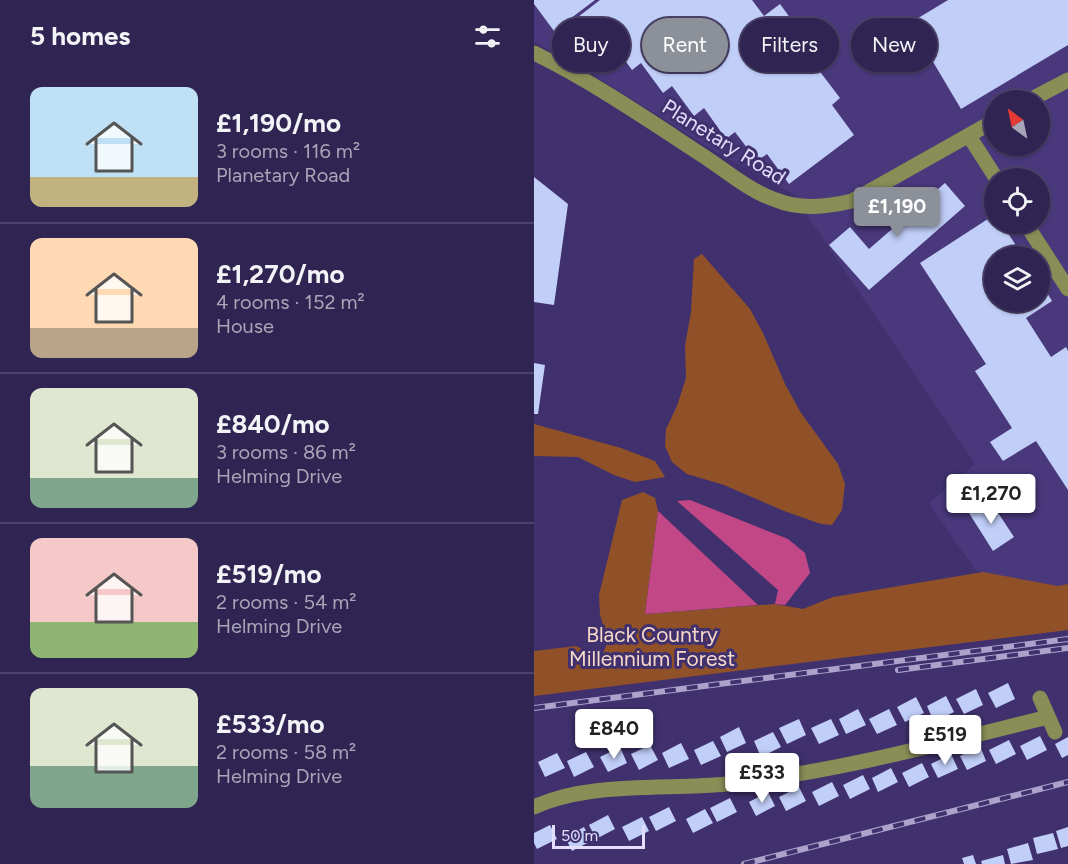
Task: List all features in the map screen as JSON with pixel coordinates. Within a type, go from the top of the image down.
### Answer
[{"type":"street","name":"Planetary Road","points":[[534,52],[623,104],[762,194],[792,205],[829,206],[852,201],[984,127]]},
{"type":"street","points":[[1049,90],[1068,80]]},
{"type":"street","points":[[969,136],[990,168]]},
{"type":"street","points":[[1032,234],[1068,289]]},
{"type":"street","points":[[1040,698],[1055,732]]},
{"type":"street","points":[[534,807],[589,792],[727,784],[820,770],[932,746],[1048,717]]},
{"type":"shaded area","points":[[534,0],[1068,0],[1068,588],[976,571],[929,503],[975,464],[793,194],[716,152],[589,72],[630,72],[630,18],[552,18],[552,51],[534,42]]},
{"type":"shaded area","points":[[690,500],[788,539],[805,553],[810,573],[785,605],[775,604],[778,590],[677,501]]},
{"type":"shaded area","points":[[658,511],[758,605],[645,614]]},
{"type":"green space","points":[[702,254],[750,309],[801,413],[838,464],[845,484],[842,510],[832,525],[821,524],[784,511],[724,485],[687,474],[672,462],[665,446],[666,429],[677,406],[686,378],[685,346],[691,312],[694,259]]},
{"type":"green space","points":[[534,424],[621,448],[655,461],[665,477],[635,482],[614,475],[578,457],[534,456]]},
{"type":"green space","name":"Black Country Millennium Forest","points":[[643,492],[655,498],[658,511],[645,614],[775,604],[803,609],[833,597],[983,572],[1058,586],[1068,584],[1068,630],[534,696],[534,651],[576,646],[601,658],[608,641],[600,615],[599,595],[622,500]]},
{"type":"building","points":[[534,0],[595,0],[571,18],[552,18],[552,28],[534,4]]},
{"type":"building","points":[[600,0],[752,0],[764,16],[780,4],[790,18],[740,18],[740,72],[820,72],[840,98],[832,105],[854,135],[789,184],[767,154],[757,161],[735,132],[726,139],[704,108],[694,116],[672,86],[663,93],[648,72],[728,72],[728,18],[642,18],[642,64],[632,70],[630,67],[630,18],[578,17]]},
{"type":"building","points":[[948,0],[1068,0],[1068,45],[993,90],[984,90],[984,95],[961,109],[937,69],[937,18],[918,18]]},
{"type":"building","points":[[534,177],[568,204],[554,305],[534,302]]},
{"type":"building","points":[[945,183],[965,206],[869,290],[829,245],[850,227],[869,249]]},
{"type":"building","points":[[984,221],[984,234],[1009,234],[1016,246],[984,246],[984,312],[1035,312],[1026,318],[1051,357],[1066,347],[1068,351],[1068,490],[1036,441],[1003,461],[990,442],[1012,428],[975,371],[986,364],[920,263]]},
{"type":"building","points":[[534,363],[545,365],[538,414],[534,414]]},
{"type":"building","points":[[989,499],[1014,537],[993,551],[969,513]]},
{"type":"building","points":[[1008,683],[1015,699],[996,708],[988,693]]},
{"type":"building","points":[[976,689],[983,705],[964,714],[956,699]]},
{"type":"building","points":[[946,696],[954,712],[934,722],[927,706]]},
{"type":"building","points":[[916,697],[924,713],[905,722],[897,707]]},
{"type":"building","points":[[858,709],[866,725],[846,734],[839,719]]},
{"type":"building","points":[[889,709],[897,725],[877,734],[869,719]]},
{"type":"building","points":[[799,719],[806,735],[787,744],[779,728]]},
{"type":"building","points":[[831,719],[839,735],[819,744],[811,728]]},
{"type":"building","points":[[739,727],[746,743],[727,752],[720,737]]},
{"type":"building","points":[[773,732],[781,747],[761,757],[754,741]]},
{"type":"building","points":[[1040,736],[1047,750],[1027,760],[1020,746]]},
{"type":"building","points":[[1068,737],[1068,755],[1062,758],[1055,744]]},
{"type":"building","points":[[1009,740],[1016,754],[996,764],[989,750]]},
{"type":"building","points":[[713,741],[721,756],[701,765],[694,750]]},
{"type":"building","points":[[681,743],[689,759],[669,768],[662,753]]},
{"type":"building","points":[[650,745],[658,760],[639,770],[631,754]]},
{"type":"building","points":[[980,746],[986,761],[967,770],[960,756]]},
{"type":"building","points":[[620,747],[627,763],[608,772],[600,757]]},
{"type":"building","points":[[586,752],[594,767],[574,777],[567,761]]},
{"type":"building","points":[[557,753],[565,768],[545,777],[538,762]]},
{"type":"building","points":[[951,754],[958,769],[938,778],[931,764]]},
{"type":"building","points":[[922,763],[929,777],[909,787],[902,773]]},
{"type":"building","points":[[891,768],[898,782],[878,792],[872,778]]},
{"type":"building","points":[[863,775],[870,789],[850,799],[843,785]]},
{"type":"building","points":[[832,782],[839,796],[819,806],[812,792]]},
{"type":"building","points":[[799,787],[806,801],[786,811],[779,797]]},
{"type":"building","points":[[768,792],[775,806],[756,816],[749,802]]},
{"type":"building","points":[[730,798],[737,812],[717,822],[710,808]]},
{"type":"building","points":[[669,807],[676,821],[656,831],[649,817]]},
{"type":"building","points":[[705,809],[713,823],[693,833],[686,819]]},
{"type":"building","points":[[608,815],[615,829],[596,839],[589,825]]},
{"type":"building","points":[[642,817],[649,831],[629,841],[622,827]]},
{"type":"building","points":[[550,825],[557,839],[537,849],[534,843],[534,833]]},
{"type":"building","points":[[584,827],[591,841],[572,851],[565,837]]},
{"type":"building","points":[[1068,827],[1068,846],[1061,848],[1056,831]]},
{"type":"building","points":[[1053,833],[1058,849],[1037,854],[1033,838]]},
{"type":"building","points":[[1028,843],[1033,860],[1011,864],[1007,849]]},
{"type":"building","points":[[973,855],[976,864],[964,864],[962,858]]},
{"type":"building","points":[[1003,855],[1005,864],[982,864],[981,861]]},
{"type":"railway","points":[[534,708],[1068,639]]},
{"type":"railway","points":[[898,670],[1068,648]]},
{"type":"railway","points":[[744,864],[1068,782]]}]
